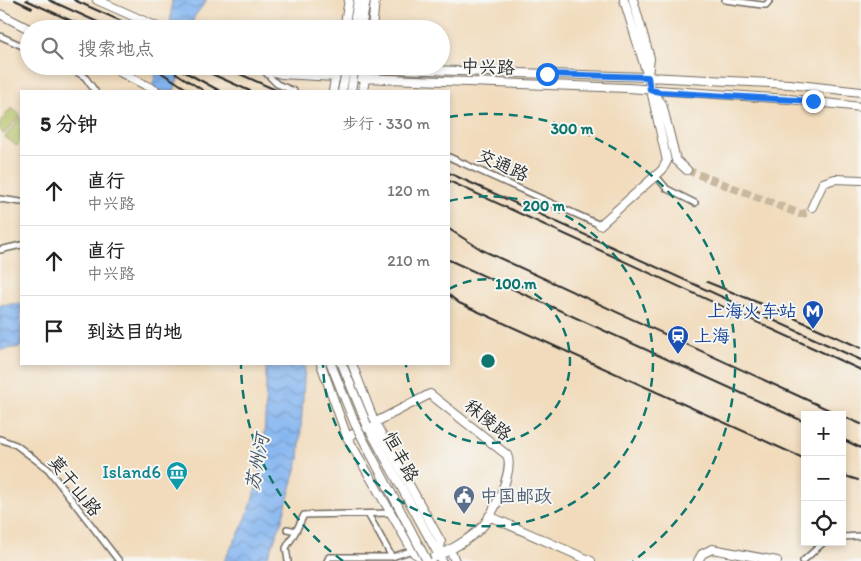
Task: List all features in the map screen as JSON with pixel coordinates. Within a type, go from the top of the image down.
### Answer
[{"type":"main road","points":[[97,0],[142,20]]},
{"type":"main road","points":[[346,20],[349,0]]},
{"type":"main road","points":[[355,20],[358,0]]},
{"type":"main road","points":[[363,20],[366,0]]},
{"type":"main road","points":[[373,20],[376,0]]},
{"type":"main road","points":[[600,225],[656,176],[667,161],[648,77],[624,0]]},
{"type":"main road","points":[[633,0],[650,58],[648,77]]},
{"type":"main road","points":[[0,14],[20,24]]},
{"type":"main road","name":"中兴路","points":[[450,70],[789,84],[861,92]]},
{"type":"main road","points":[[126,75],[155,90]]},
{"type":"main road","name":"中兴路","points":[[314,75],[650,90],[788,99],[861,107]]},
{"type":"main road","points":[[342,90],[345,75]]},
{"type":"main road","points":[[351,90],[354,75]]},
{"type":"main road","points":[[333,90],[335,77]]},
{"type":"main road","points":[[363,90],[365,77]]},
{"type":"main road","points":[[650,90],[662,104],[676,160],[687,170]]},
{"type":"main road","points":[[812,207],[823,183],[836,179],[861,180]]},
{"type":"main road","points":[[320,365],[347,436],[413,550],[427,561],[440,558],[481,528],[489,516],[591,561]]},
{"type":"main road","name":"恒丰路","points":[[331,365],[355,424],[427,561]]},
{"type":"main road","name":"恒丰路","points":[[342,365],[367,425],[440,558]]},
{"type":"main road","points":[[352,365],[374,421],[441,542],[440,558]]},
{"type":"main road","name":"秣陵路","points":[[347,436],[430,394],[502,450],[509,458],[509,471],[489,516]]},
{"type":"main road","points":[[450,549],[454,561]]},
{"type":"main road","points":[[698,561],[702,554],[712,549],[777,561]]},
{"type":"street","points":[[725,0],[766,5],[770,0]]},
{"type":"street","points":[[0,36],[20,45]]},
{"type":"street","points":[[80,75],[93,90]]},
{"type":"street","points":[[268,75],[278,84],[292,90]]},
{"type":"street","name":"交通路","points":[[450,158],[600,225]]},
{"type":"street","points":[[656,176],[667,189],[695,202]]},
{"type":"street","points":[[0,200],[20,202]]},
{"type":"street","points":[[0,250],[20,245]]},
{"type":"street","name":"莫干山路","points":[[0,439],[16,445],[48,469],[119,561]]},
{"type":"street","points":[[288,561],[286,548],[304,515],[391,513]]},
{"type":"street","points":[[368,514],[392,557]]},
{"type":"street","points":[[287,529],[296,531]]},
{"type":"street","points":[[846,537],[861,536]]},
{"type":"street","points":[[803,561],[820,546]]},
{"type":"street","points":[[326,561],[330,557],[392,557],[413,550]]},
{"type":"green space","points":[[11,108],[20,114],[4,134],[0,131],[0,122]]},
{"type":"green space","points":[[20,118],[20,143],[17,146],[5,137]]},
{"type":"water","points":[[172,0],[207,0],[194,20],[171,20]]},
{"type":"water","points":[[155,75],[179,75],[174,90],[151,90]]},
{"type":"water","points":[[20,303],[20,347],[0,350],[0,305]]},
{"type":"water","points":[[266,365],[305,365],[299,459],[281,524],[266,561],[224,561],[246,519],[254,495],[262,458]]},
{"type":"tunnel","points":[[687,170],[800,214],[807,213],[812,207]]},
{"type":"railway","points":[[15,0],[32,8]]},
{"type":"railway","points":[[26,0],[69,20]]},
{"type":"railway","points":[[49,0],[93,20]]},
{"type":"railway","points":[[74,0],[119,20]]},
{"type":"railway","points":[[165,75],[188,90]]},
{"type":"railway","points":[[179,75],[202,90]]},
{"type":"railway","points":[[191,75],[218,90]]},
{"type":"railway","points":[[214,75],[248,90]]},
{"type":"railway","points":[[242,75],[276,90]]},
{"type":"railway","points":[[450,173],[861,360]]},
{"type":"railway","points":[[450,181],[861,370]]},
{"type":"railway","points":[[450,230],[482,250],[831,411]]},
{"type":"railway","points":[[450,260],[801,420]]},
{"type":"railway","points":[[707,282],[774,309],[861,348]]},
{"type":"railway","points":[[450,296],[459,303],[801,457]]},
{"type":"railway","points":[[846,418],[861,424]]},
{"type":"railway","points":[[846,441],[861,448]]},
{"type":"railway","points":[[846,476],[858,480]]},
{"type":"place","name":"上海火车站","points":[[813,330]]},
{"type":"place","name":"上海","points":[[678,355]]},
{"type":"place","name":"Island6","points":[[177,491]]},
{"type":"place","name":"中国邮政","points":[[464,515]]},
{"type":"route","points":[[547,74],[648,77],[650,90],[660,92],[813,101]]},
{"type":"water label","name":"苏州河","points":[[257,462]]}]
